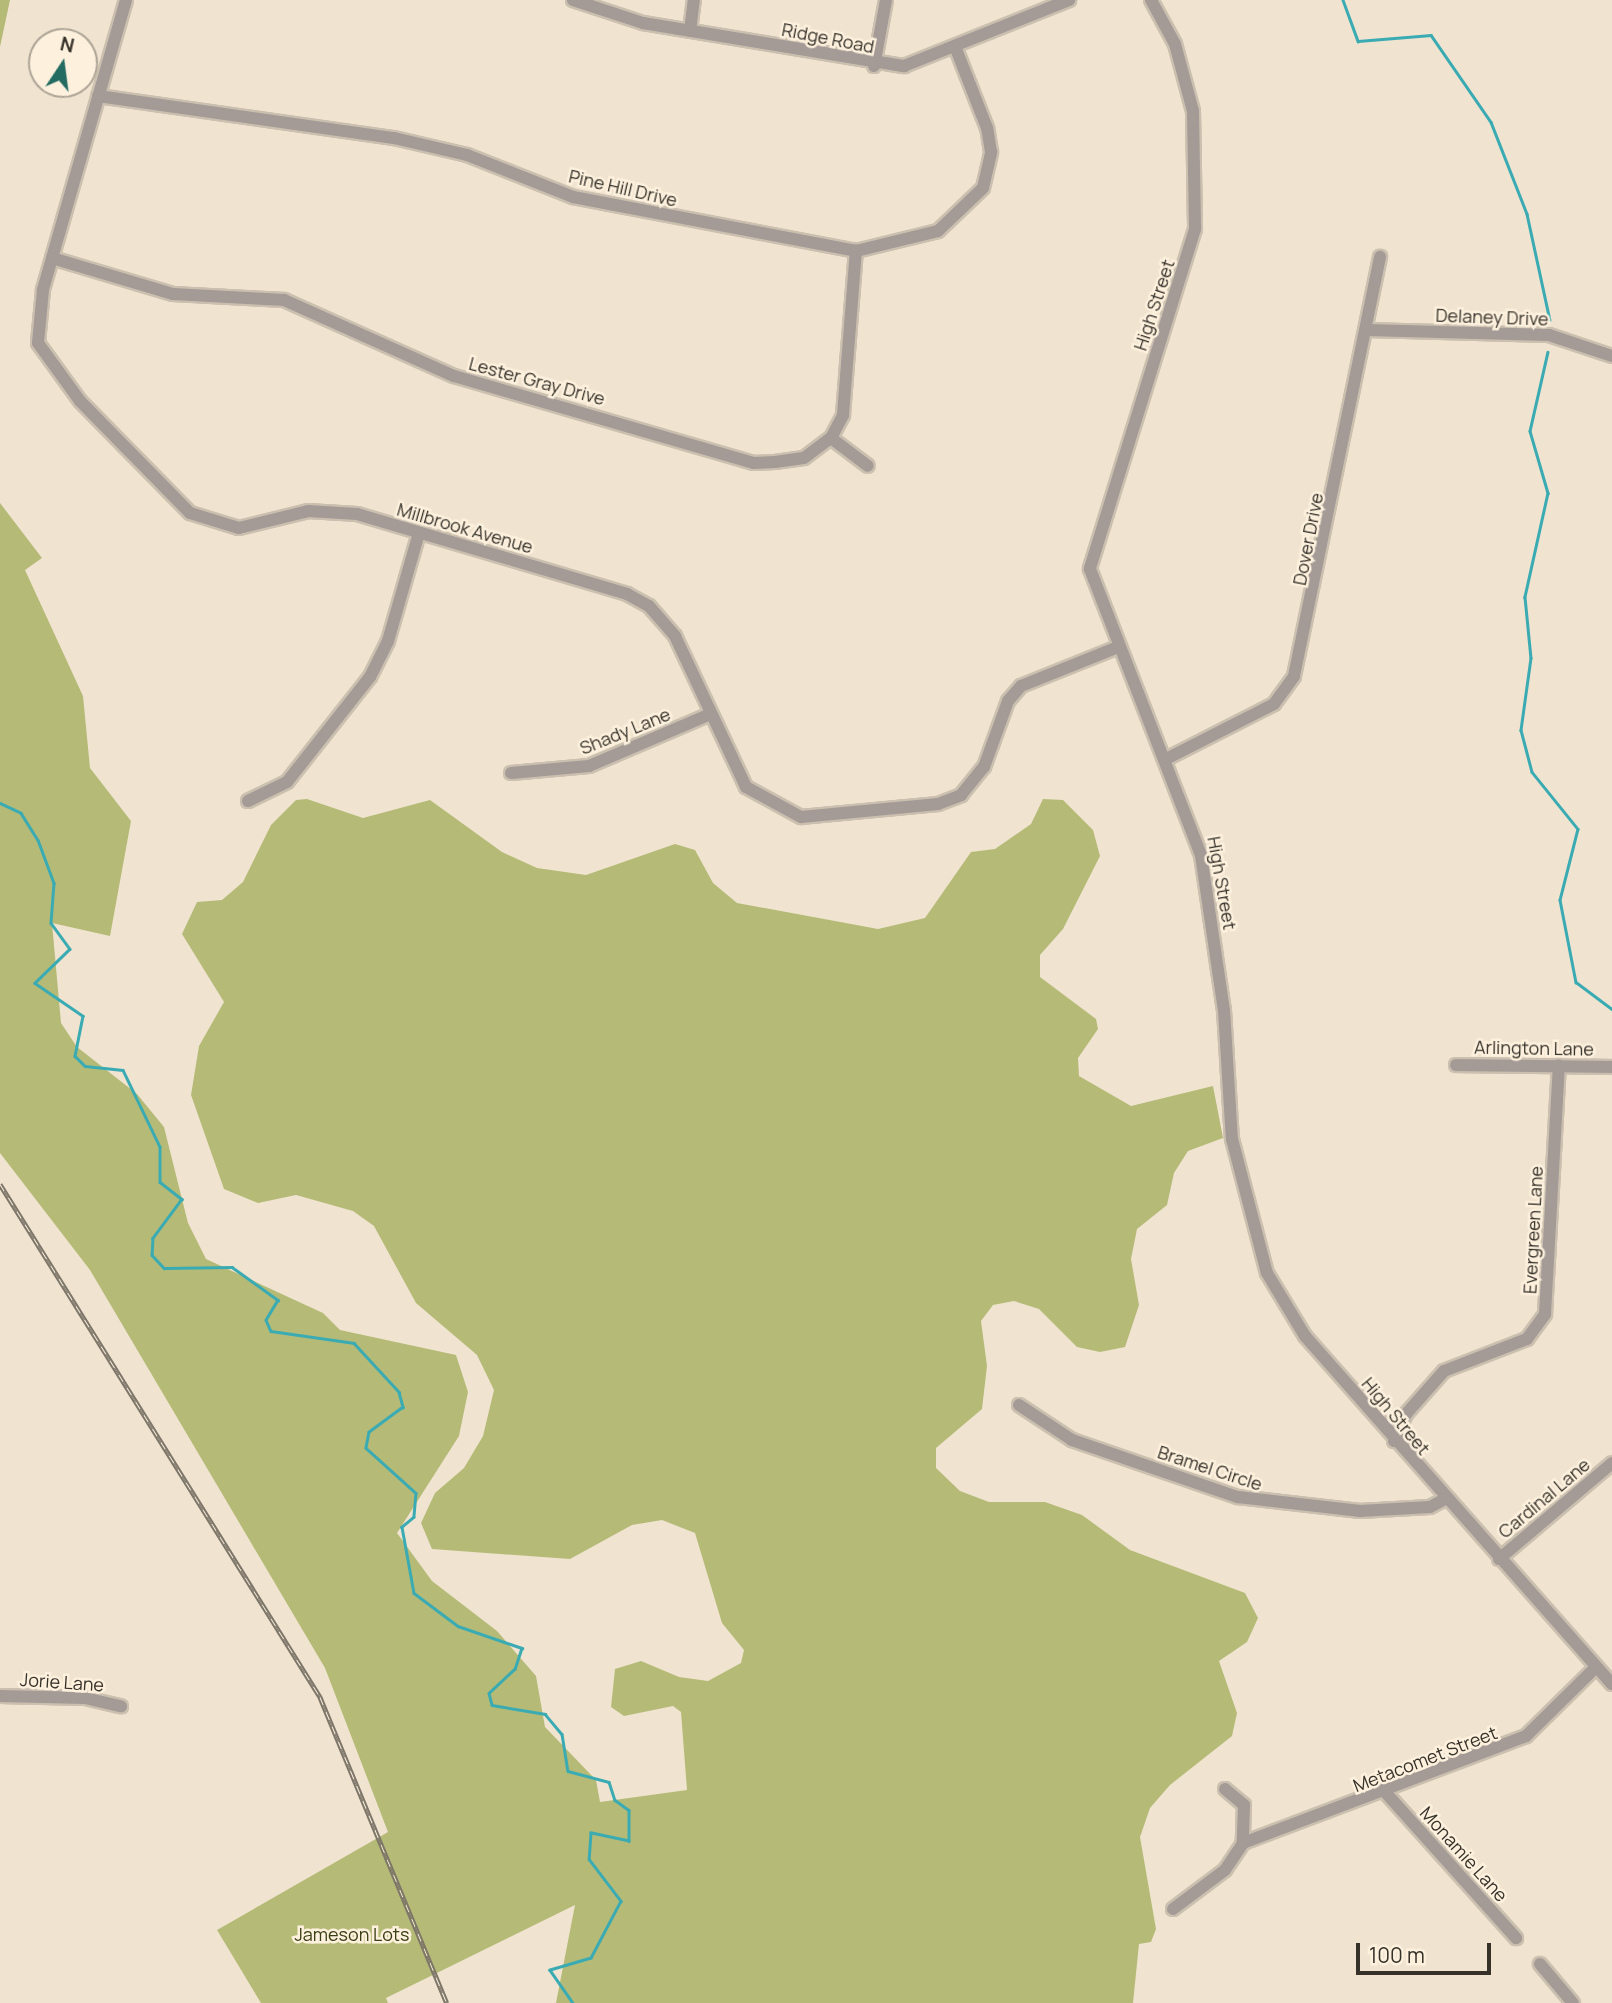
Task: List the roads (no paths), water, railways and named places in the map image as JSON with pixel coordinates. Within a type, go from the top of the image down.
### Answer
[{"type":"street","name":"Millbrook Avenue","points":[[98,96],[126,0]]},
{"type":"street","name":"Ridge Road","points":[[573,0],[690,31],[873,65],[904,66],[956,49],[1069,0]]},
{"type":"street","points":[[690,31],[694,0]]},
{"type":"street","points":[[873,65],[886,0]]},
{"type":"street","name":"High Street","points":[[1151,0],[1175,44],[1193,111],[1195,229],[1091,558],[1092,582],[1168,758],[1207,880],[1232,1139],[1267,1273],[1305,1336],[1445,1499],[1612,1684]]},
{"type":"street","name":"Pine Hill Drive","points":[[98,96],[394,138],[467,155],[573,197],[856,251],[938,231],[983,188],[991,152],[987,128],[956,49]]},
{"type":"street","name":"Millbrook Avenue","points":[[97,98],[38,312],[44,357],[190,513],[239,528],[332,510],[602,585],[649,606],[674,636],[708,715],[746,787],[781,811],[821,818],[938,804],[974,783],[1008,701],[1021,686],[1118,647]]},
{"type":"street","points":[[856,251],[846,396],[831,438],[868,466]]},
{"type":"street","name":"Dover Drive","points":[[1168,758],[1274,704],[1294,676],[1367,331],[1380,257]]},
{"type":"street","name":"Lester Gray Drive","points":[[52,258],[173,294],[284,300],[454,376],[754,463],[804,458],[831,438]]},
{"type":"street","name":"Delaney Drive","points":[[1367,331],[1549,335],[1612,356]]},
{"type":"street","points":[[248,800],[287,782],[370,677],[388,640],[419,533]]},
{"type":"street","name":"Shady Lane","points":[[511,773],[589,766],[708,715]]},
{"type":"street","name":"Arlington Lane","points":[[1456,1065],[1612,1067]]},
{"type":"street","name":"Evergreen Lane","points":[[1394,1441],[1406,1414],[1444,1371],[1527,1339],[1545,1314],[1559,1065]]},
{"type":"street","name":"Bramel Circle","points":[[1020,1405],[1072,1440],[1238,1497],[1360,1511],[1430,1507],[1445,1499]]},
{"type":"street","name":"Cardinal Lane","points":[[1499,1559],[1612,1463]]},
{"type":"street","name":"Metacomet Street","points":[[1244,1843],[1386,1793],[1526,1737],[1595,1668]]},
{"type":"street","name":"Jorie Lane","points":[[0,1696],[85,1698],[121,1706]]},
{"type":"street","points":[[1174,1909],[1225,1871],[1244,1843],[1244,1805],[1225,1789]]},
{"type":"street","name":"Monamie Lane","points":[[1386,1793],[1516,1938]]},
{"type":"street","points":[[1540,1964],[1573,2003]]},
{"type":"waterway","points":[[1343,0],[1358,41],[1431,35],[1491,122],[1527,214],[1550,320]]},
{"type":"waterway","points":[[1548,352],[1530,431],[1548,493],[1525,597],[1531,658],[1521,730],[1532,772],[1578,829],[1560,900],[1576,982],[1612,1009]]},
{"type":"waterway","points":[[0,803],[21,813],[38,840],[54,883],[51,923],[70,949],[35,983],[83,1016],[75,1056],[85,1066],[123,1070],[160,1147],[160,1182],[182,1199],[153,1238],[152,1255],[164,1268],[232,1267],[278,1300],[266,1320],[271,1331],[354,1343],[399,1392],[403,1407],[369,1432],[366,1448],[416,1493],[414,1517],[402,1527],[414,1593],[458,1626],[522,1648],[515,1669],[489,1693],[492,1705],[545,1714],[562,1734],[568,1771],[609,1782],[615,1800],[629,1810],[629,1841],[591,1833],[589,1859],[621,1901],[591,1958],[550,1970],[573,2003]]},
{"type":"railway","points":[[0,1184],[320,1697],[447,2003]]},
{"type":"park label","name":"Jameson Lots","points":[[352,1934]]}]
